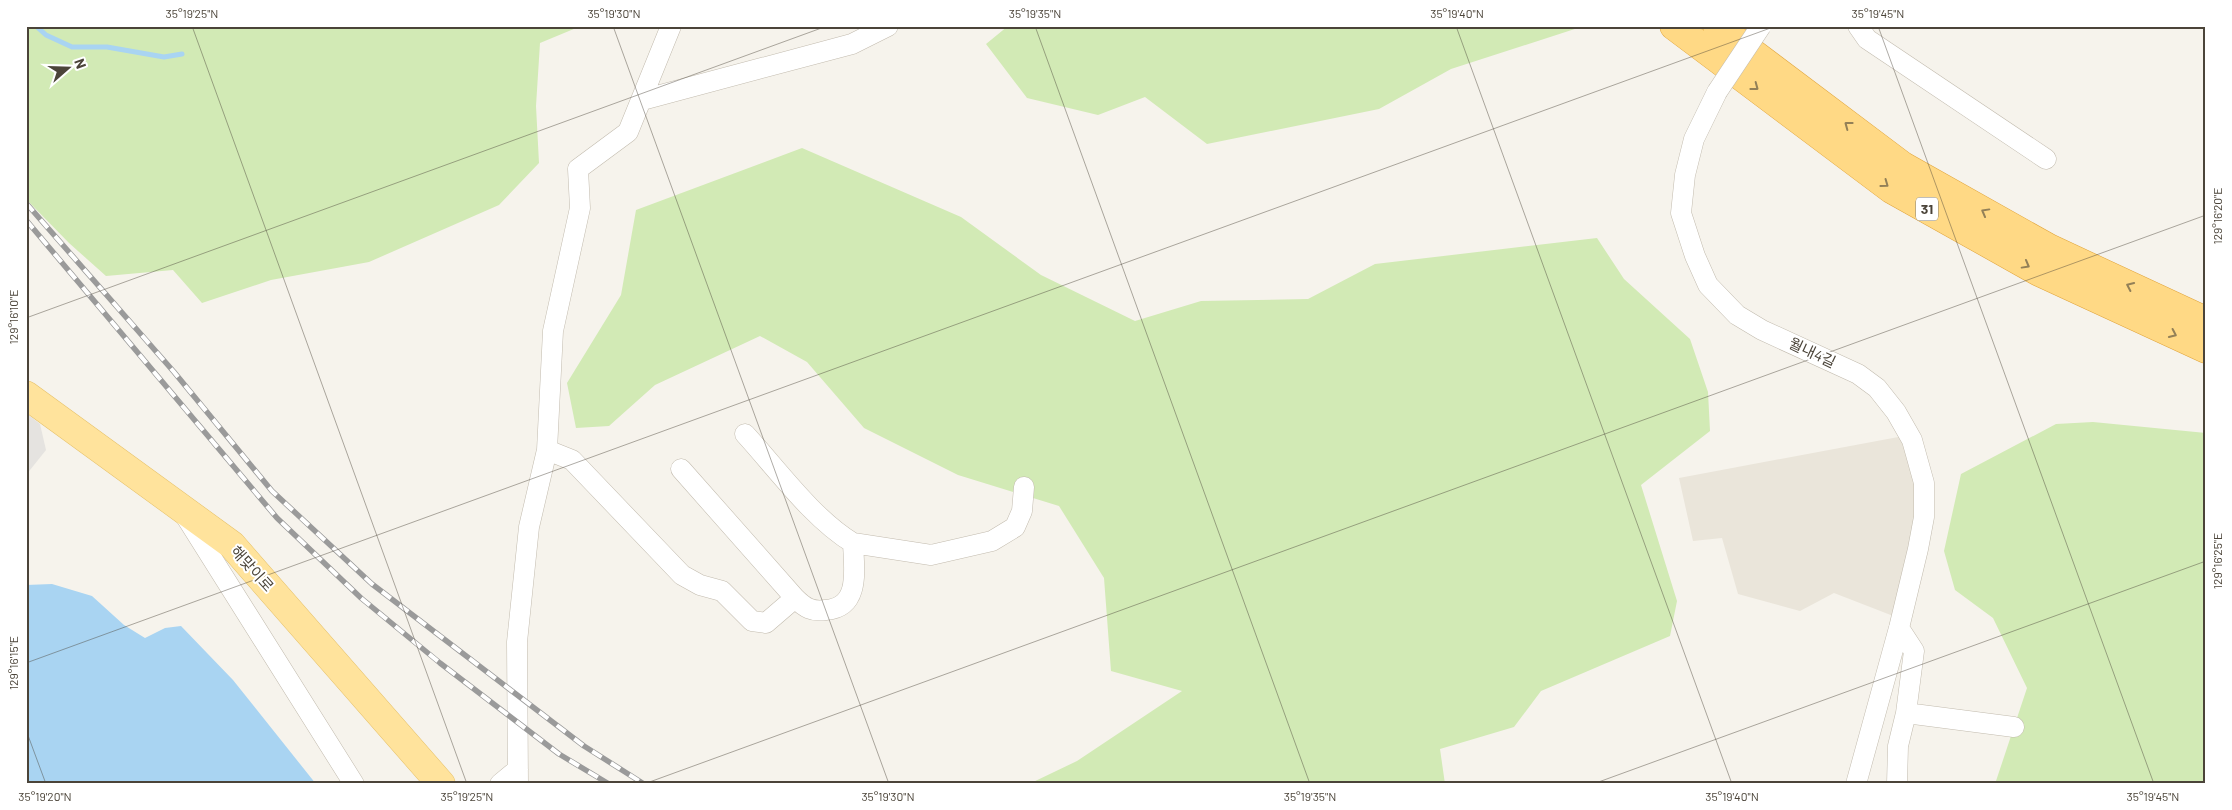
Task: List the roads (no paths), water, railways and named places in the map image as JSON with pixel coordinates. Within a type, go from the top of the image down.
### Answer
[{"type":"highway","name":"31","points":[[1674,26],[1891,189],[2039,272],[2206,350]]},
{"type":"highway","name":"31","points":[[1717,26],[1903,166],[2049,248],[2206,321]]},
{"type":"main road","name":"해맞이로","points":[[26,394],[182,511],[232,545],[441,784]]},
{"type":"street","points":[[500,784],[518,776],[518,634],[529,527],[547,450],[553,330],[580,208],[578,169],[628,132],[671,26]]},
{"type":"street","points":[[642,100],[852,44],[888,26]]},
{"type":"street","name":"월내4길","points":[[1761,26],[1717,92],[1694,139],[1685,175],[1681,213],[1695,256],[1708,285],[1737,315],[1762,330],[1858,374],[1878,388],[1896,412],[1912,440],[1924,483],[1924,517],[1899,628],[1856,784]]},
{"type":"street","points":[[1858,26],[1867,39],[2046,159]]},
{"type":"street","points":[[745,434],[820,517],[838,534],[853,543],[931,555],[992,541],[1015,527],[1022,511],[1024,487]]},
{"type":"street","points":[[547,450],[572,460],[682,575],[700,585],[722,591],[752,621],[766,623],[795,598]]},
{"type":"street","points":[[681,469],[795,598],[804,607],[812,611],[836,609],[846,602],[852,593],[854,571],[853,543]]},
{"type":"street","points":[[182,511],[354,784]]},
{"type":"street","points":[[1897,784],[1898,746],[1906,713],[1914,651],[1899,628]]},
{"type":"street","points":[[1906,713],[2014,728]]},
{"type":"water","points":[[52,584],[92,596],[124,625],[145,638],[165,628],[181,626],[233,680],[316,784],[26,784],[26,585]]},
{"type":"waterway","points":[[36,26],[46,35],[72,47],[107,47],[164,57],[182,54]]},
{"type":"railway","points":[[26,203],[174,372],[272,491],[372,584],[584,746],[644,784]]},
{"type":"railway","points":[[26,220],[277,518],[361,598],[440,663],[559,754],[609,784]]}]
